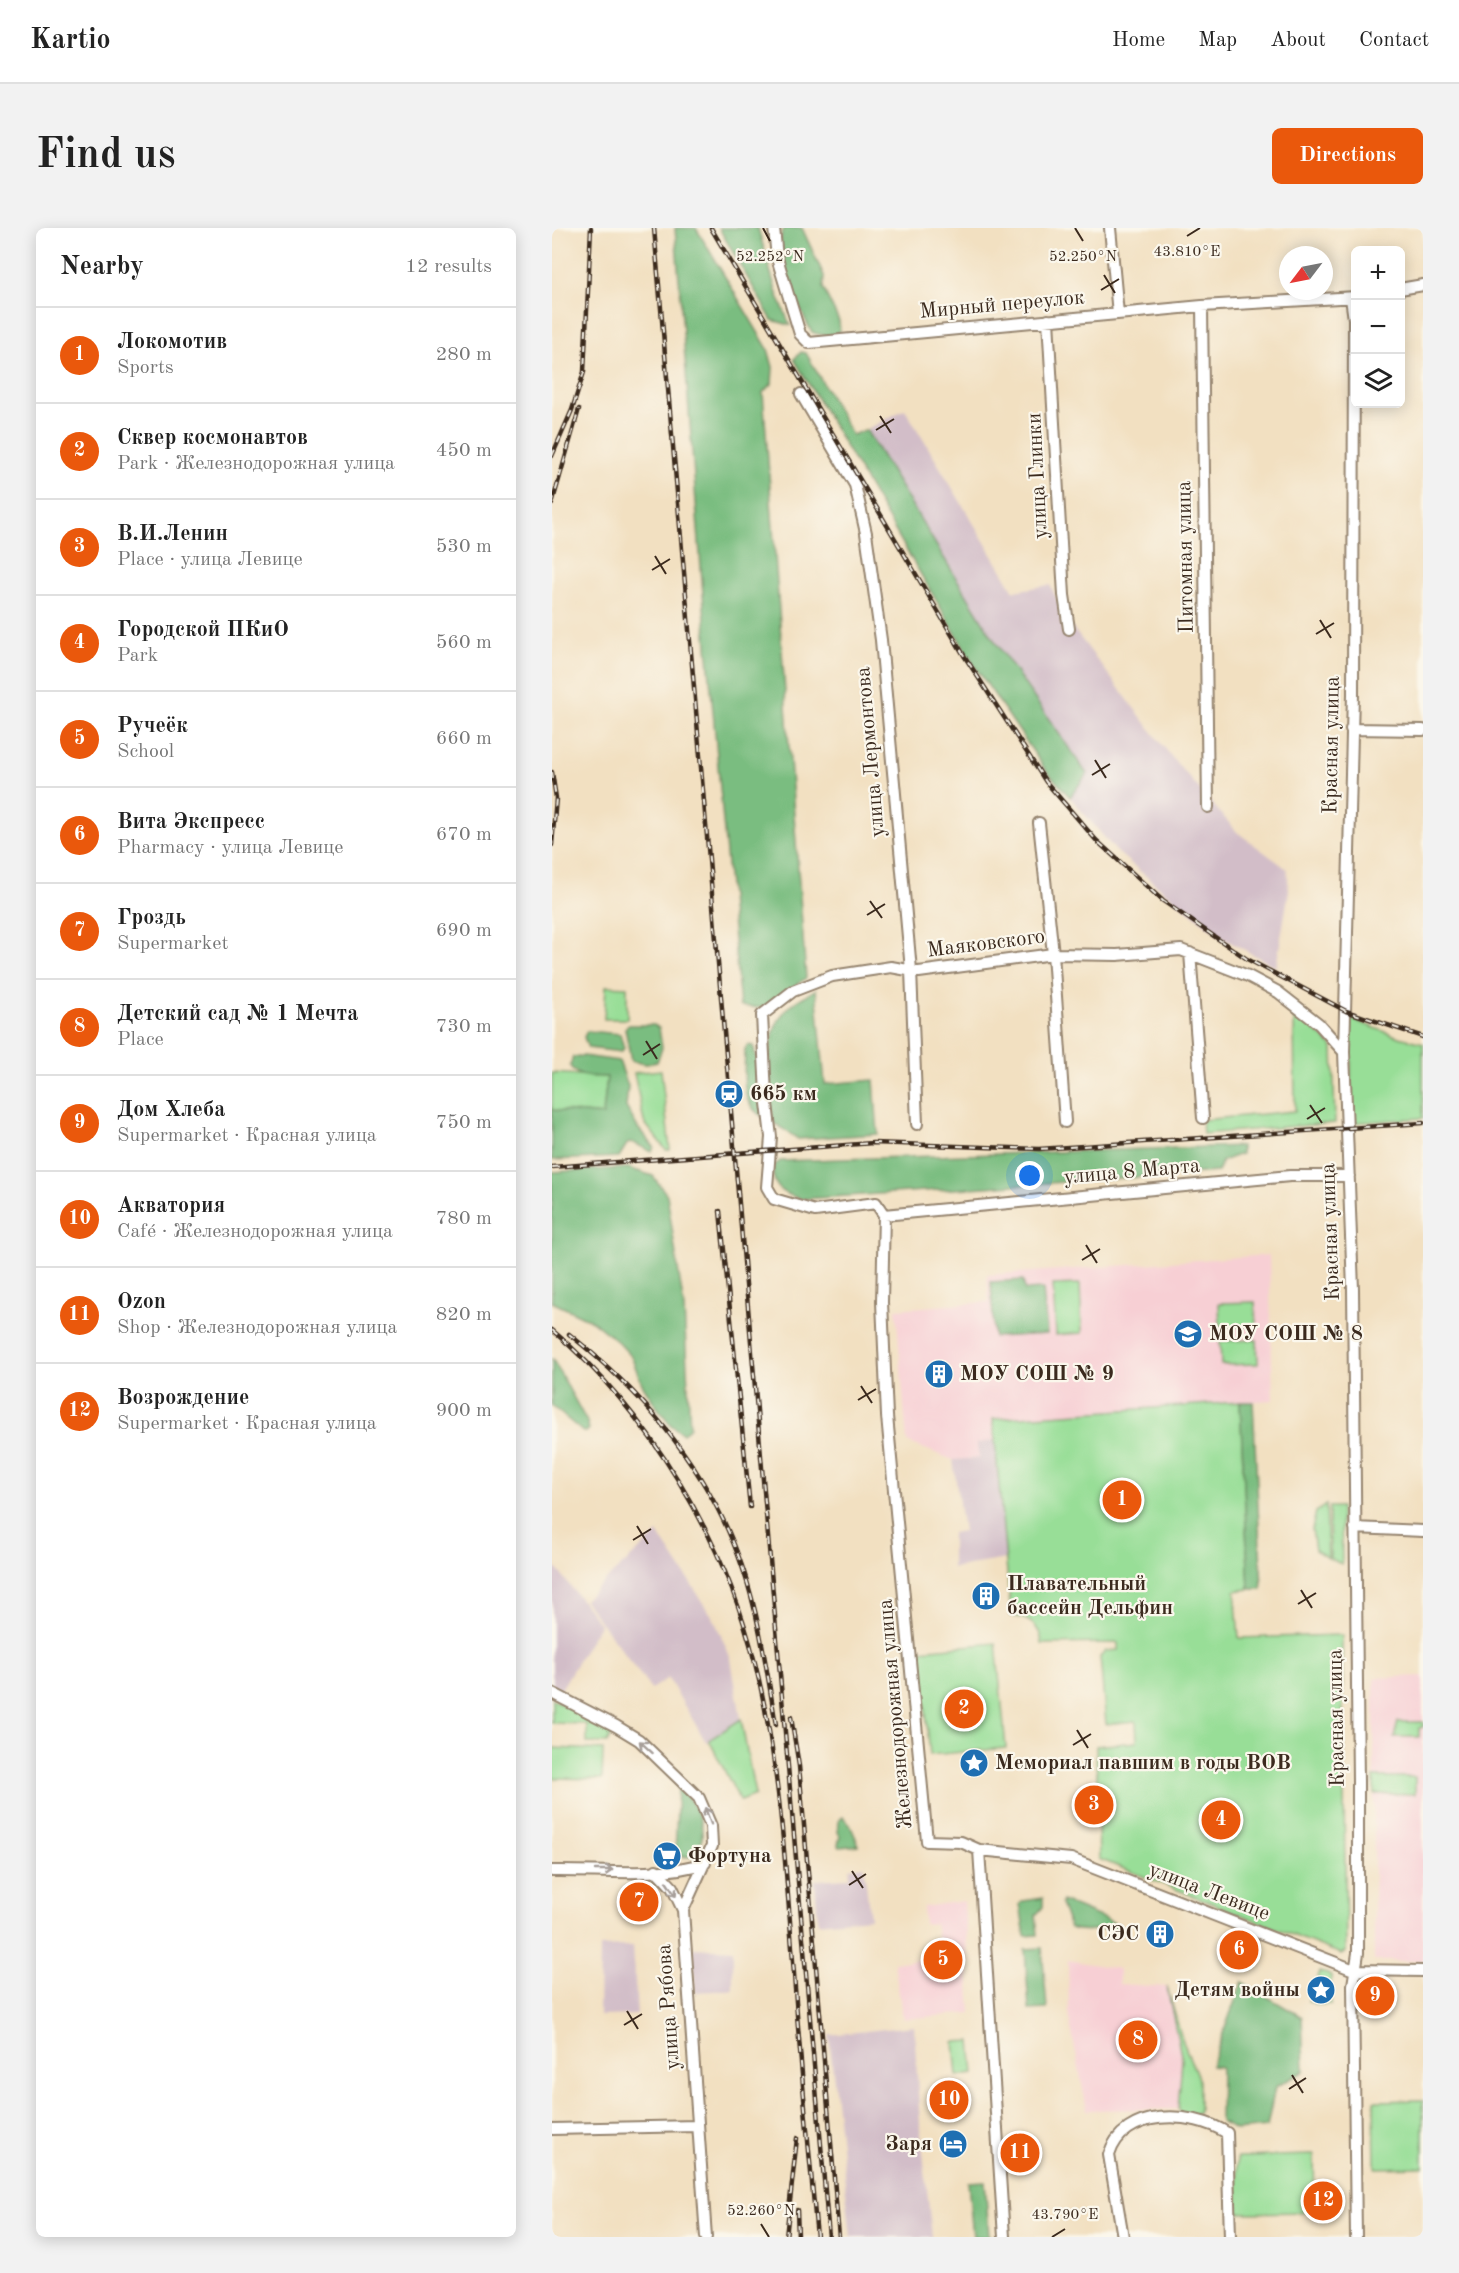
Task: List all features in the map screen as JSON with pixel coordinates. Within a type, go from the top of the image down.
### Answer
[{"type":"street","name":"Мирный переулок","points":[[774,228],[777,258],[800,334],[808,343],[1202,306],[1351,297]]},
{"type":"street","points":[[1110,228],[1118,314]]},
{"type":"street","points":[[1405,288],[1423,285]]},
{"type":"street","name":"Красная улица","points":[[1353,300],[1352,729],[1344,1052],[1353,1289],[1358,1953],[1354,1970],[1356,2237]]},
{"type":"street","name":"Питомная улица","points":[[1202,306],[1208,807]]},
{"type":"street","name":"улица Глинки","points":[[1048,320],[1064,595],[1069,629]]},
{"type":"street","name":"улица Лермонтова","points":[[801,394],[855,485],[866,533],[881,640],[910,970],[917,1124]]},
{"type":"street","points":[[1352,729],[1423,730]]},
{"type":"street","points":[[1039,823],[1053,954],[1065,1122]]},
{"type":"street","name":"Маяковского","points":[[884,1215],[876,1203],[815,1211],[774,1198],[767,1187],[771,1137],[766,1095],[762,1015],[793,991],[832,976],[891,967],[919,972],[1053,954],[1118,955],[1181,950],[1248,976],[1278,992],[1319,1024],[1344,1052]]},
{"type":"street","points":[[1190,953],[1203,1118]]},
{"type":"street","name":"улица 8 Марта","points":[[884,1215],[1290,1176],[1349,1176]]},
{"type":"street","name":"Железнодорожная улица","points":[[884,1215],[882,1290],[887,1416],[927,1841],[962,1842],[979,1850]]},
{"type":"street","points":[[1355,1528],[1423,1531]]},
{"type":"street","points":[[552,1693],[639,1740],[689,1786],[703,1805],[711,1826],[712,1846],[682,1910]]},
{"type":"street","points":[[979,1850],[1004,2237]]},
{"type":"street","name":"улица Левице","points":[[979,1850],[1071,1859],[1354,1970],[1423,1971]]},
{"type":"street","points":[[552,1871],[656,1870],[691,1868],[705,1863]]},
{"type":"street","points":[[656,1870],[672,1887],[682,1910]]},
{"type":"street","name":"улица Рябова","points":[[682,1910],[706,2237]]},
{"type":"street","points":[[1123,2237],[1109,2155],[1113,2144],[1128,2130],[1146,2119],[1167,2117],[1192,2119],[1227,2133],[1230,2237]]},
{"type":"street","points":[[552,2129],[698,2126]]},
{"type":"shaded area","points":[[905,409],[1014,591],[1050,585],[1069,623],[1174,760],[1237,832],[1287,869],[1289,890],[1276,967],[1221,937],[1166,893],[1116,851],[1070,797],[1087,774],[994,640],[866,430]]},
{"type":"shaded area","points":[[1269,1255],[1273,1400],[993,1419],[995,1440],[978,1443],[979,1458],[953,1460],[907,1442],[896,1309],[989,1302],[987,1275]]},
{"type":"shaded area","points":[[995,1440],[1006,1559],[952,1568],[952,1533],[963,1531],[953,1460],[979,1458],[977,1443]]},
{"type":"shaded area","points":[[658,1533],[714,1619],[731,1659],[741,1719],[706,1742],[668,1678],[651,1689],[584,1600]]},
{"type":"shaded area","points":[[552,1563],[600,1624],[560,1691],[552,1688]]},
{"type":"shaded area","points":[[1423,1676],[1423,1961],[1374,1961],[1374,1678]]},
{"type":"shaded area","points":[[864,1866],[870,1918],[818,1923],[815,1880],[849,1878],[850,1868]]},
{"type":"shaded area","points":[[964,1901],[971,2013],[903,2019],[894,1963],[941,1957],[935,1924],[924,1924],[923,1907]]},
{"type":"shaded area","points":[[633,1946],[637,2015],[599,2016],[600,1947]]},
{"type":"shaded area","points":[[693,1948],[733,1950],[733,1990],[695,1992]]},
{"type":"shaded area","points":[[1068,1960],[1119,1969],[1119,1984],[1167,1987],[1182,2060],[1178,2109],[1087,2110],[1069,2018]]},
{"type":"shaded area","points":[[914,2026],[920,2124],[932,2237],[851,2237],[829,2035]]},
{"type":"green space","points":[[675,228],[696,228],[768,349],[773,367],[772,384],[763,392],[806,978],[762,1008],[740,1006],[707,646]]},
{"type":"green space","points":[[719,228],[758,228],[776,291],[790,325],[772,320]]},
{"type":"green space","points":[[785,228],[802,228],[824,276],[823,288],[839,321],[840,332],[837,334],[812,332],[807,323],[794,296],[784,264],[781,237]]},
{"type":"green space","points":[[801,352],[806,353],[852,435],[866,430],[994,640],[1087,774],[1070,797],[1045,769],[976,668],[794,359]]},
{"type":"green space","points":[[606,986],[627,987],[627,1019],[604,1019]]},
{"type":"green space","points":[[816,989],[825,1084],[874,1080],[878,1134],[798,1139],[773,1122],[769,1061],[774,1031],[780,1018],[789,1007]]},
{"type":"green space","points":[[1294,1011],[1333,1047],[1335,1123],[1203,1134],[1202,1120],[1295,1111]]},
{"type":"green space","points":[[1351,1019],[1399,1037],[1423,1043],[1423,1118],[1351,1123]]},
{"type":"green space","points":[[629,1025],[654,1025],[659,1028],[662,1048],[657,1062],[646,1064],[631,1061],[625,1028]]},
{"type":"green space","points":[[587,1031],[620,1034],[624,1048],[621,1052],[588,1048],[584,1037]]},
{"type":"green space","points":[[748,1045],[753,1046],[761,1073],[764,1117],[750,1105],[745,1087],[745,1049]]},
{"type":"green space","points":[[583,1056],[619,1061],[628,1086],[626,1107],[638,1128],[654,1147],[652,1152],[632,1142],[627,1144],[619,1157],[552,1160],[552,1110],[603,1115],[607,1077],[586,1076],[573,1070],[570,1066],[573,1057]]},
{"type":"green space","points":[[661,1070],[670,1150],[666,1150],[644,1122],[634,1073]]},
{"type":"green space","points":[[552,1073],[607,1077],[603,1115],[552,1110]]},
{"type":"green space","points":[[1241,1146],[1241,1154],[1222,1161],[1218,1172],[801,1199],[780,1189],[776,1185],[773,1174],[773,1167],[780,1161]]},
{"type":"green space","points":[[628,1168],[653,1176],[667,1195],[684,1308],[690,1427],[683,1434],[671,1425],[657,1407],[642,1384],[631,1356],[618,1342],[592,1321],[552,1302],[552,1172]]},
{"type":"green space","points":[[1023,1280],[1025,1290],[1043,1289],[1047,1334],[994,1337],[991,1282]]},
{"type":"green space","points":[[1080,1284],[1082,1333],[1056,1335],[1053,1285]]},
{"type":"green space","points":[[1255,1302],[1256,1326],[1220,1327],[1219,1303]]},
{"type":"green space","points":[[1257,1340],[1258,1364],[1221,1365],[1220,1341]]},
{"type":"green space","points":[[552,1358],[587,1422],[589,1429],[586,1432],[583,1432],[552,1406]]},
{"type":"green space","points":[[1240,1402],[1249,1589],[1235,1591],[1239,1638],[1342,1635],[1346,1951],[1341,1954],[1099,1859],[1096,1746],[1137,1742],[1136,1721],[1106,1724],[1100,1657],[1106,1651],[1118,1650],[1118,1643],[1042,1644],[1039,1632],[1033,1624],[1023,1618],[1011,1616],[993,1419]]},
{"type":"green space","points":[[1240,1402],[1253,1402],[1262,1589],[1249,1589]]},
{"type":"green space","points":[[1326,1505],[1328,1558],[1315,1550],[1312,1529],[1316,1512]]},
{"type":"green space","points":[[1329,1507],[1341,1507],[1342,1564],[1330,1559]]},
{"type":"green space","points":[[996,1643],[1006,1748],[930,1755],[920,1650]]},
{"type":"green space","points":[[552,1699],[614,1729],[607,1743],[587,1743],[587,1724],[552,1723]]},
{"type":"green space","points":[[741,1719],[755,1795],[740,1801],[709,1740]]},
{"type":"green space","points":[[1398,1722],[1423,1722],[1423,1727],[1419,1728],[1419,1737],[1394,1737]]},
{"type":"green space","points":[[552,1748],[603,1750],[602,1779],[552,1778]]},
{"type":"green space","points":[[1374,1777],[1415,1777],[1415,1794],[1374,1794]]},
{"type":"green space","points":[[678,1786],[691,1802],[700,1820],[702,1838],[695,1857],[675,1856]]},
{"type":"green space","points":[[843,1817],[850,1825],[859,1845],[840,1847],[838,1845],[839,1820]]},
{"type":"green space","points":[[1043,1898],[1043,1907],[1036,1915],[1038,1935],[1025,1936],[1020,1904],[1023,1901]]},
{"type":"green space","points":[[1062,1901],[1119,1925],[1118,1928],[1076,1930],[1070,1928],[1061,1904]]},
{"type":"green space","points":[[1042,1948],[1047,2009],[1029,2010],[1025,1949]]},
{"type":"green space","points":[[1320,1972],[1331,1975],[1331,2004],[1317,2005],[1308,2001]]},
{"type":"green space","points":[[1242,1982],[1302,2017],[1304,2071],[1275,2087],[1267,2127],[1236,2130],[1220,2122],[1221,2067],[1211,2066]]},
{"type":"green space","points":[[1167,1987],[1182,2039],[1199,2081],[1199,2112],[1195,2116],[1180,2114],[1178,2109],[1182,2060]]},
{"type":"green space","points":[[971,2041],[974,2074],[957,2076],[954,2042]]},
{"type":"green space","points":[[1423,2100],[1423,2167],[1375,2168],[1374,2101]]},
{"type":"green space","points":[[1314,2155],[1315,2212],[1238,2213],[1237,2157]]},
{"type":"green space","points":[[985,2181],[989,2237],[973,2237],[968,2182]]},
{"type":"railway","points":[[552,456],[572,410],[584,372],[591,228]]},
{"type":"railway","points":[[654,228],[829,2237]]},
{"type":"railway","points":[[711,228],[965,657],[1046,782],[1096,840],[1163,901],[1247,959],[1346,1011],[1423,1037]]},
{"type":"railway","points":[[552,504],[579,409]]},
{"type":"railway","points":[[552,772],[556,798],[552,845]]},
{"type":"railway","points":[[552,1167],[873,1143],[1039,1149],[1423,1123]]},
{"type":"railway","points":[[720,1211],[750,1507]]},
{"type":"railway","points":[[552,1330],[620,1399],[651,1439],[679,1481],[703,1525],[742,1617],[764,1701],[776,1779],[785,1857],[817,2237]]},
{"type":"railway","points":[[569,1334],[625,1383],[650,1410],[673,1439],[713,1500],[730,1534],[749,1588],[776,1725]]},
{"type":"railway","points":[[791,1717],[799,1766],[839,2237]]},
{"type":"railway","points":[[786,2237],[797,2138]]},
{"type":"railway","points":[[797,2210],[798,2237]]},
{"type":"place","name":"665 км","points":[[729,1094]]},
{"type":"place","name":"МОУ СОШ № 8","points":[[1188,1334]]},
{"type":"place","name":"МОУ СОШ № 9","points":[[939,1374]]},
{"type":"place","name":"Локомотив","points":[[1122,1500]]},
{"type":"place","name":"Плавательный бассейн Дельфин","points":[[986,1596]]},
{"type":"place","name":"Сквер космонавтов","points":[[964,1709]]},
{"type":"place","name":"Мемориал павшим в годы ВОВ","points":[[974,1763]]},
{"type":"place","name":"В.И.Ленин","points":[[1094,1805]]},
{"type":"place","name":"Городской ПКиО","points":[[1221,1820]]},
{"type":"place","name":"Фортуна","points":[[667,1856]]},
{"type":"place","name":"Гроздь","points":[[639,1902]]},
{"type":"place","name":"СЭС","points":[[1160,1934]]},
{"type":"place","name":"Вита Экспресс","points":[[1239,1950]]},
{"type":"place","name":"Ручеёк","points":[[943,1960]]},
{"type":"place","name":"Детям войны","points":[[1321,1990]]},
{"type":"place","name":"Дом Хлеба","points":[[1375,1996]]},
{"type":"place","name":"Детский сад № 1 Мечта","points":[[1138,2040]]},
{"type":"place","name":"Акватория","points":[[949,2100]]},
{"type":"place","name":"Заря","points":[[953,2144]]},
{"type":"place","name":"Ozon","points":[[1020,2153]]},
{"type":"place","name":"Возрождение","points":[[1323,2201]]}]
